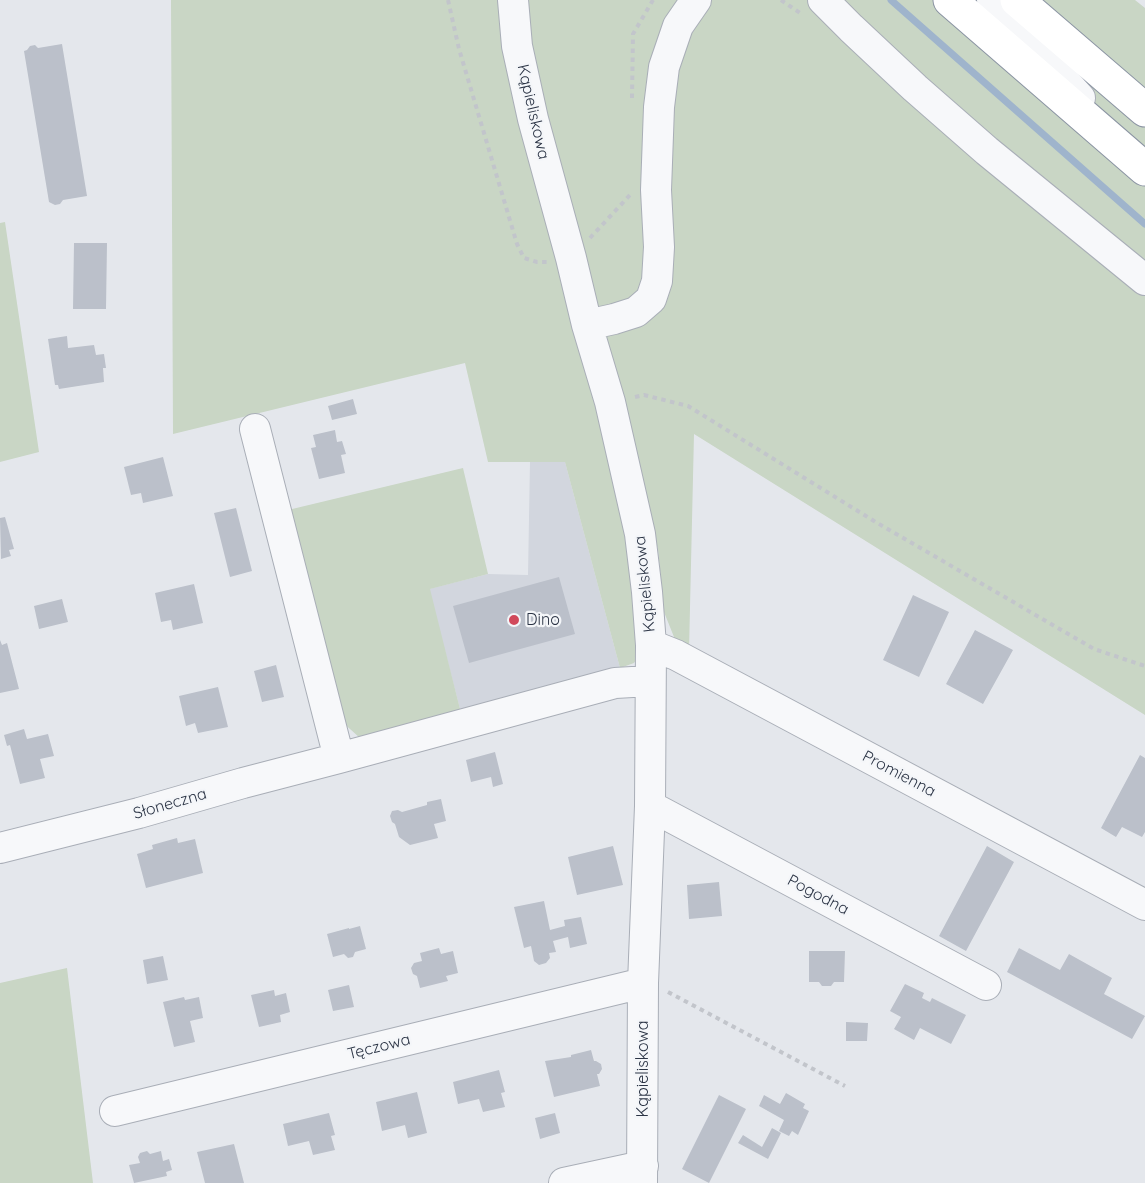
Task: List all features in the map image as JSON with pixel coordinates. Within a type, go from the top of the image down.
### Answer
[{"type":"highway","points":[[950,0],[1145,169]]},
{"type":"highway","points":[[1017,0],[1145,110]]},
{"type":"street","name":"Kąpieliskowa","points":[[513,0],[517,46],[533,118],[587,325],[610,402],[640,534],[651,645],[650,806],[643,983],[643,1174]]},
{"type":"street","points":[[587,325],[636,312],[651,299],[657,281],[659,247],[656,190],[659,107],[664,67],[678,26],[696,0]]},
{"type":"street","points":[[823,0],[907,80],[987,151],[1145,280]]},
{"type":"street","points":[[971,0],[1145,116]]},
{"type":"street","points":[[992,0],[1145,169]]},
{"type":"street","points":[[255,429],[339,758]]},
{"type":"street","name":"Promienna","points":[[651,645],[676,655],[1145,905]]},
{"type":"street","name":"Słoneczna","points":[[0,848],[139,813],[615,683],[650,681]]},
{"type":"street","name":"Pogodna","points":[[650,806],[986,985]]},
{"type":"street","name":"Tęczowa","points":[[115,1112],[643,983]]},
{"type":"street","points":[[564,1183],[643,1174]]},
{"type":"path","points":[[610,402],[644,395],[688,406],[874,521],[1094,649],[1145,666]]},
{"type":"path","points":[[643,983],[669,992],[845,1086]]},
{"type":"shaded area","name":"Dino","points":[[530,461],[565,462],[620,668],[460,709],[429,589],[488,574],[528,575]]},
{"type":"green space","points":[[171,0],[1135,0],[1145,8],[1145,715],[694,434],[689,651],[678,647],[664,612],[658,549],[629,445],[642,651],[634,663],[620,668],[565,462],[488,462],[465,363],[173,434]]},
{"type":"green space","points":[[5,222],[39,452],[0,462],[0,223]]},
{"type":"green space","points":[[463,468],[488,574],[430,589],[461,717],[360,738],[340,720],[288,510]]},
{"type":"green space","points":[[67,968],[93,1183],[0,1183],[0,983]]},
{"type":"building","points":[[62,44],[87,196],[63,200],[60,204],[55,205],[49,202],[24,51],[35,45],[38,48]]},
{"type":"building","points":[[74,243],[107,243],[106,309],[73,309]]},
{"type":"building","points":[[67,336],[68,348],[94,345],[96,355],[104,354],[106,368],[103,368],[104,382],[59,389],[58,385],[55,385],[48,339]]},
{"type":"building","points":[[353,399],[357,414],[332,420],[328,406]]},
{"type":"building","points":[[335,430],[337,442],[342,441],[346,454],[341,455],[345,473],[319,479],[311,448],[316,447],[313,435]]},
{"type":"building","points":[[163,457],[173,496],[143,503],[141,493],[131,495],[124,467]]},
{"type":"building","points":[[236,508],[252,571],[230,577],[214,513]]},
{"type":"building","points":[[5,517],[14,549],[9,550],[11,556],[1,559],[0,518]]},
{"type":"building","name":"Dino","points":[[559,577],[575,634],[469,663],[453,606]]},
{"type":"building","points":[[194,584],[203,623],[173,630],[171,620],[161,622],[155,593]]},
{"type":"building","points":[[913,595],[949,612],[919,677],[883,660]]},
{"type":"building","points":[[62,599],[68,622],[39,629],[34,606]]},
{"type":"building","points":[[975,630],[1013,650],[983,704],[946,684]]},
{"type":"building","points":[[0,640],[2,645],[7,643],[19,689],[0,693]]},
{"type":"building","points":[[276,665],[284,697],[262,702],[254,671]]},
{"type":"building","points":[[218,687],[228,727],[198,733],[195,723],[186,726],[179,696]]},
{"type":"building","points":[[24,729],[27,739],[48,734],[54,756],[40,759],[45,778],[20,784],[10,745],[7,746],[4,735]]},
{"type":"building","points":[[495,752],[503,784],[493,787],[491,777],[471,782],[466,760]]},
{"type":"building","points":[[1140,755],[1145,758],[1145,832],[1142,837],[1122,827],[1116,837],[1101,828]]},
{"type":"building","points":[[441,799],[446,821],[434,824],[438,838],[410,845],[399,837],[390,816],[392,811],[402,812]]},
{"type":"building","points":[[177,838],[178,843],[195,839],[203,873],[146,888],[137,854],[153,849],[152,845]]},
{"type":"building","points":[[613,846],[623,885],[577,895],[568,857]]},
{"type":"building","points":[[987,846],[1014,862],[966,951],[939,936]]},
{"type":"building","points":[[719,882],[722,916],[689,919],[687,885]]},
{"type":"building","points":[[544,901],[550,930],[565,926],[564,920],[581,917],[587,944],[570,948],[568,937],[553,941],[556,952],[549,953],[550,958],[546,963],[539,965],[534,961],[531,946],[524,948],[514,907]]},
{"type":"building","points":[[360,926],[366,949],[355,952],[353,957],[348,958],[344,954],[333,957],[327,934]]},
{"type":"building","points":[[439,948],[441,954],[453,951],[458,973],[446,976],[448,981],[420,988],[417,976],[413,974],[411,968],[414,963],[422,961],[420,953]]},
{"type":"building","points":[[1019,948],[1060,970],[1069,954],[1112,978],[1104,994],[1145,1016],[1132,1039],[1007,972]]},
{"type":"building","points":[[809,951],[845,951],[844,982],[822,986],[819,982],[809,982]]},
{"type":"building","points":[[163,956],[168,980],[147,984],[143,960]]},
{"type":"building","points":[[905,984],[924,993],[922,998],[930,1002],[932,998],[966,1015],[951,1044],[920,1028],[914,1040],[894,1029],[901,1017],[890,1011]]},
{"type":"building","points":[[349,985],[354,1007],[333,1011],[328,990]]},
{"type":"building","points":[[274,990],[275,996],[286,993],[290,1012],[280,1015],[281,1022],[259,1027],[251,995]]},
{"type":"building","points":[[184,997],[185,1000],[199,997],[203,1018],[190,1021],[195,1042],[174,1047],[163,1002]]},
{"type":"building","points":[[846,1022],[868,1023],[867,1041],[846,1041]]},
{"type":"building","points":[[591,1050],[594,1061],[601,1064],[602,1069],[597,1074],[600,1086],[554,1097],[545,1061],[571,1057],[571,1055]]},
{"type":"building","points":[[499,1070],[505,1092],[501,1093],[505,1107],[483,1112],[479,1099],[458,1104],[453,1082]]},
{"type":"building","points":[[417,1092],[427,1133],[408,1138],[405,1125],[382,1131],[376,1102]]},
{"type":"building","points":[[786,1093],[805,1104],[803,1108],[809,1111],[798,1135],[792,1131],[789,1136],[779,1131],[784,1120],[759,1106],[764,1095],[780,1104]]},
{"type":"building","points":[[719,1095],[746,1109],[709,1183],[682,1169]]},
{"type":"building","points":[[329,1113],[335,1135],[331,1136],[335,1150],[313,1155],[309,1141],[288,1146],[283,1124]]},
{"type":"building","points":[[555,1113],[560,1133],[540,1139],[535,1118]]},
{"type":"building","points":[[772,1128],[781,1133],[768,1159],[738,1143],[743,1135],[762,1147]]},
{"type":"building","points":[[234,1144],[244,1183],[205,1183],[197,1152]]},
{"type":"building","points":[[147,1151],[150,1154],[161,1151],[163,1161],[169,1159],[172,1170],[166,1172],[167,1176],[134,1183],[129,1165],[140,1163],[138,1157],[140,1153]]},
{"type":"waterway","points":[[891,0],[1145,224]]},
{"type":"place","name":"Dino","points":[[514,620]]}]
